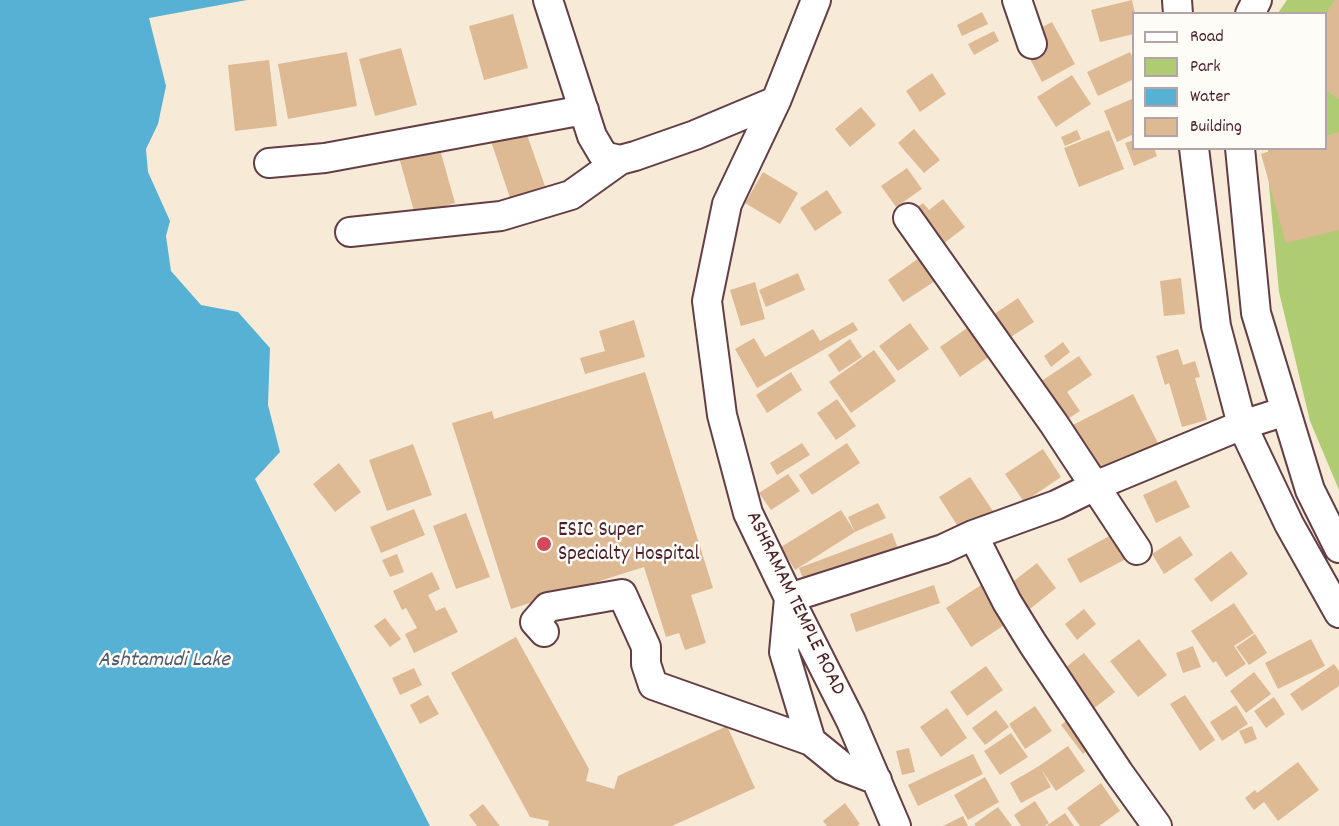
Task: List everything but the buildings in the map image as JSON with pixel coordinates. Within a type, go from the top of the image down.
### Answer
[{"type":"street","points":[[548,0],[592,136],[602,153],[607,157],[620,160]]},
{"type":"street","name":"ASHRAMAM TEMPLE ROAD","points":[[816,0],[776,101],[727,204],[707,301],[722,415],[748,513],[851,721],[896,826]]},
{"type":"street","points":[[1017,0],[1032,44]]},
{"type":"street","points":[[350,232],[501,216],[571,195],[620,160],[695,135],[776,101]]},
{"type":"street","points":[[269,163],[324,158],[584,110]]},
{"type":"street","points":[[1194,150],[1216,326],[1242,425],[1289,524],[1339,613]]},
{"type":"street","points":[[1240,151],[1256,313],[1310,490],[1339,548]]},
{"type":"street","points":[[908,218],[1054,424],[1137,550]]},
{"type":"street","points":[[877,780],[843,766],[808,730],[784,652],[789,598],[943,549],[1056,505],[1095,486],[1242,425],[1286,411]]},
{"type":"street","points":[[973,536],[1007,602],[1033,644],[1157,826]]},
{"type":"street","points":[[544,632],[535,622],[548,607],[622,594],[646,647],[646,664],[654,685],[808,730]]},
{"type":"street","points":[[808,730],[838,695]]},
{"type":"green space","points":[[1287,0],[1339,0],[1339,490],[1310,421],[1279,292],[1269,186],[1268,150],[1327,150],[1327,12],[1279,12]]},
{"type":"water","name":"Ashtamudi Lake","points":[[0,0],[247,0],[149,18],[166,86],[158,124],[146,149],[148,172],[170,221],[166,236],[171,271],[201,305],[238,312],[270,348],[268,405],[280,452],[255,479],[430,826],[0,826]]},
{"type":"place","name":"ESIC Super Specialty Hospital","points":[[544,544]]}]
